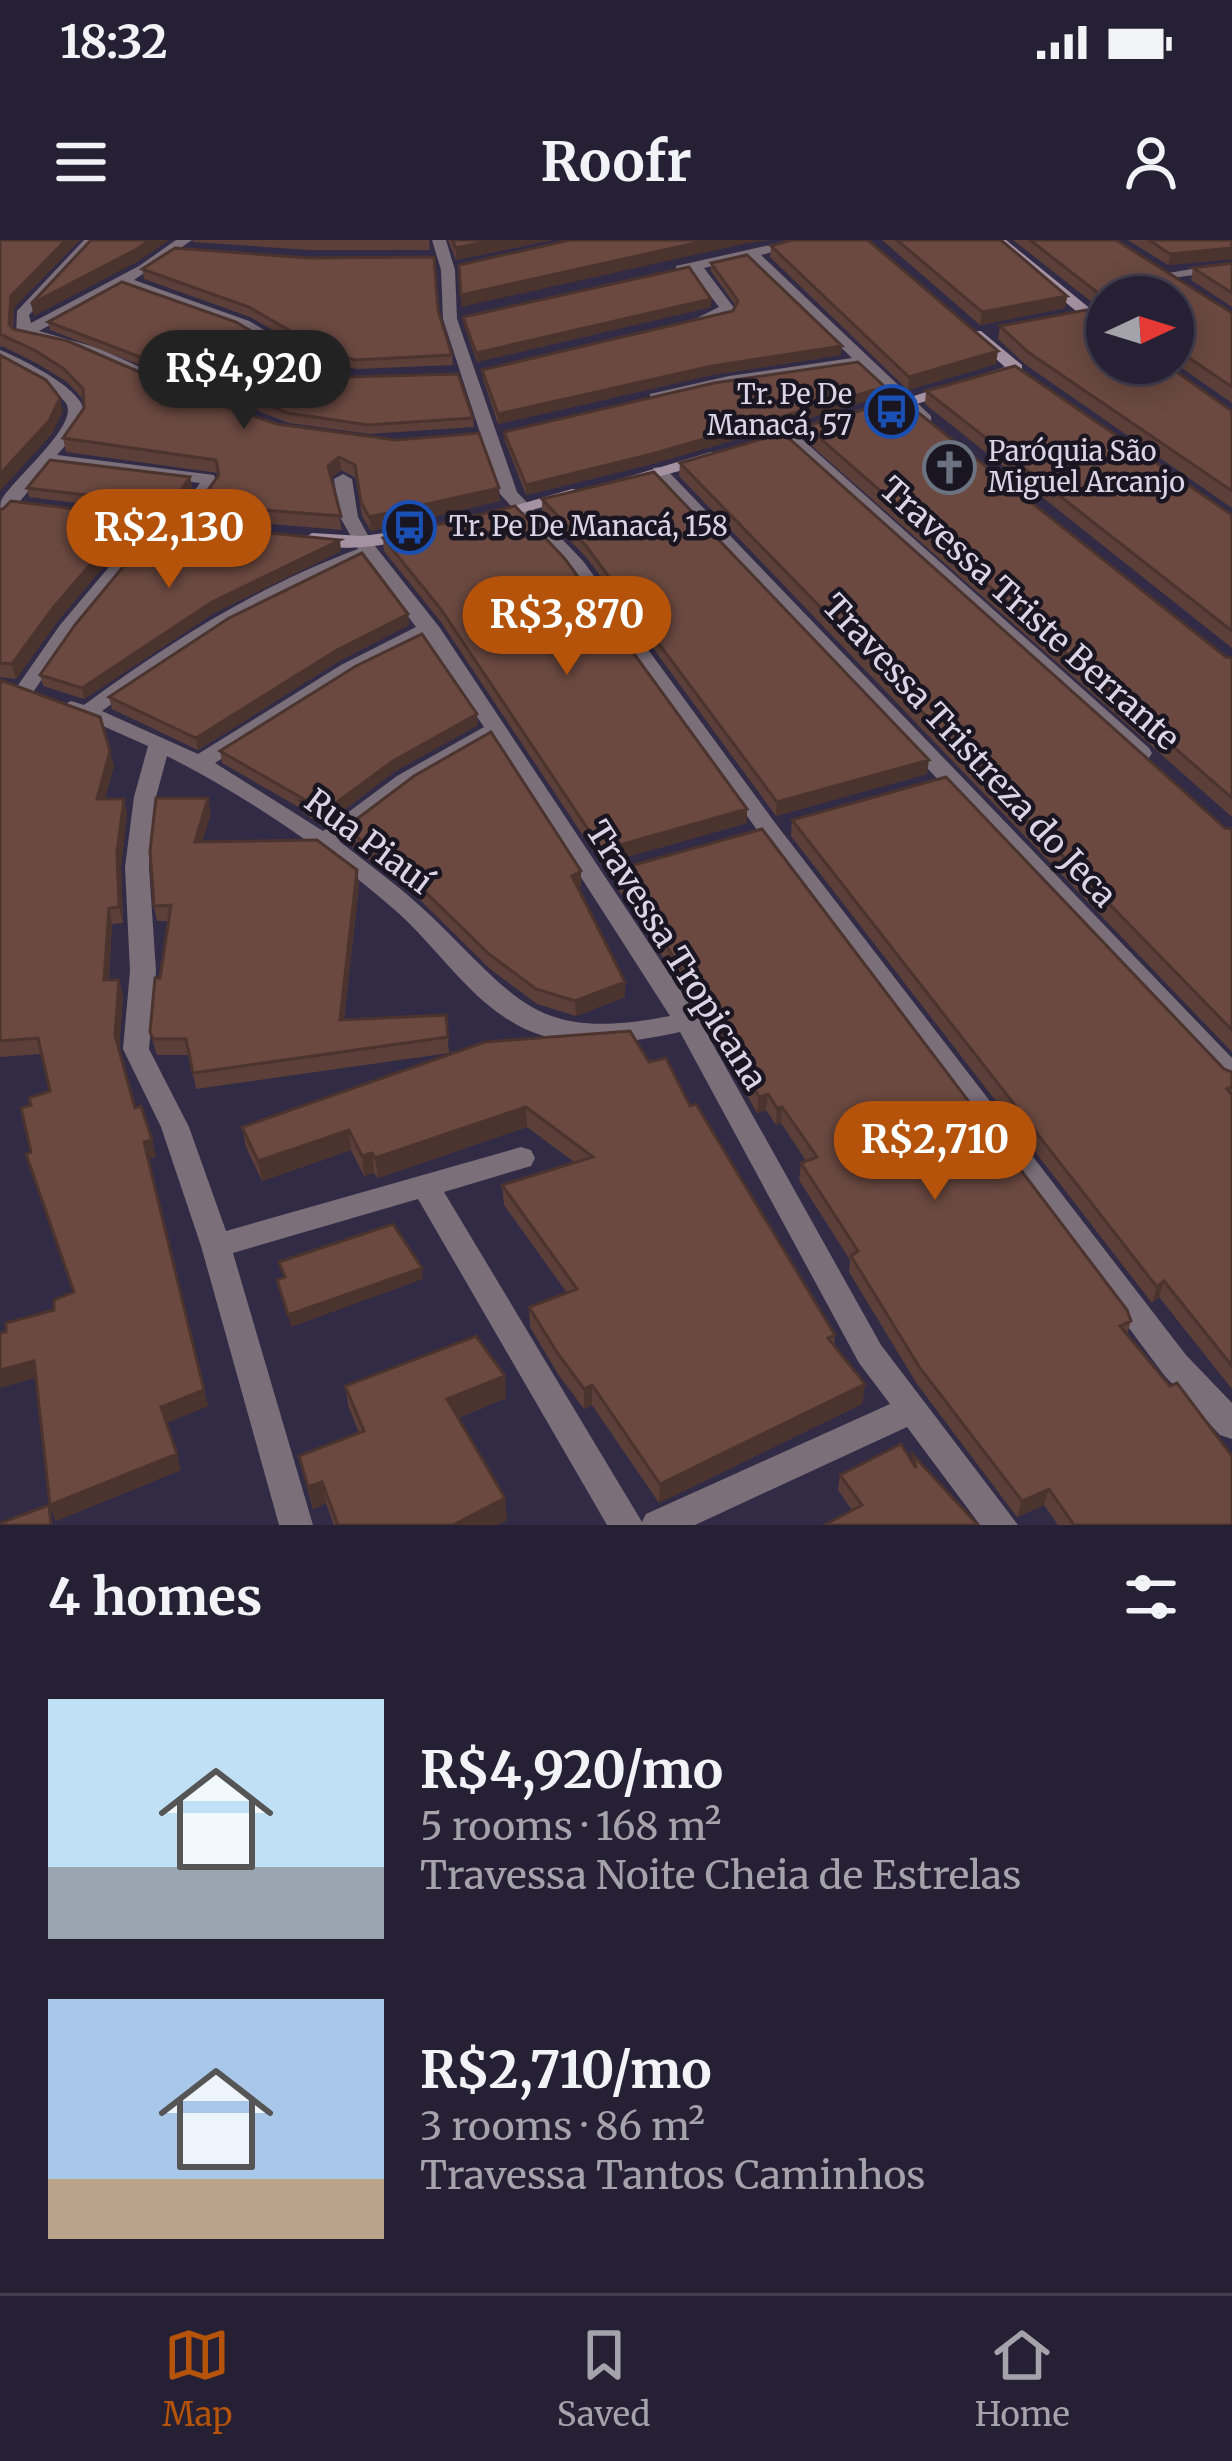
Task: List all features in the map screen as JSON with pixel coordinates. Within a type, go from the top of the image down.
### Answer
[{"type":"street","points":[[24,331],[22,314],[92,240]]},
{"type":"street","points":[[439,240],[456,318],[478,371],[486,435],[502,482],[576,566],[1175,1365],[1232,1425]]},
{"type":"street","points":[[664,273],[810,240]]},
{"type":"street","points":[[998,240],[1086,312]]},
{"type":"street","points":[[3,506],[76,419],[75,402],[0,353],[24,331],[185,246]]},
{"type":"street","points":[[749,251],[936,427]]},
{"type":"street","points":[[424,259],[467,265]]},
{"type":"street","points":[[689,323],[728,309],[695,266]]},
{"type":"street","points":[[1165,276],[1159,272],[1232,266]]},
{"type":"street","points":[[121,280],[244,325],[335,375],[369,380]]},
{"type":"street","points":[[1065,317],[1086,313]]},
{"type":"street","points":[[960,321],[1034,381]]},
{"type":"street","points":[[976,334],[998,330]]},
{"type":"street","points":[[24,331],[93,351],[209,404]]},
{"type":"street","points":[[636,402],[729,381],[863,362]]},
{"type":"street","points":[[745,448],[1016,368]]},
{"type":"street","points":[[450,375],[478,371]]},
{"type":"street","points":[[465,437],[513,431]]},
{"type":"street","name":"Travessa Triste Berrante","points":[[788,436],[1150,761]]},
{"type":"street","points":[[614,484],[724,454]]},
{"type":"street","points":[[44,459],[202,476],[208,486],[180,524]]},
{"type":"street","name":"Travessa Tristreza do Jeca","points":[[659,472],[940,781],[1232,1075]]},
{"type":"street","name":"Travessa Tropicana","points":[[343,479],[349,517],[365,546],[430,628],[494,730],[605,876],[841,1303],[911,1410],[1001,1525]]},
{"type":"street","points":[[477,520],[590,490]]},
{"type":"street","points":[[3,506],[31,506]]},
{"type":"street","points":[[73,511],[238,533]]},
{"type":"street","points":[[12,689],[158,520]]},
{"type":"street","points":[[86,712],[210,626],[294,580],[365,546],[433,531]]},
{"type":"street","points":[[294,538],[365,546]]},
{"type":"street","points":[[198,764],[348,669],[430,628]]},
{"type":"street","name":"Rua Piauí","points":[[12,689],[86,712],[198,764],[323,842],[406,907],[486,989],[538,1024],[638,1033],[687,1021]]},
{"type":"street","points":[[323,842],[405,781],[494,730]]},
{"type":"street","points":[[159,745],[145,796],[137,867],[143,970],[136,1049],[175,1126],[216,1246],[296,1525]]},
{"type":"street","points":[[216,1246],[521,1158]]},
{"type":"street","points":[[424,1184],[626,1525]]},
{"type":"street","points":[[658,1525],[911,1410]]},
{"type":"building","points":[[0,240],[66,240],[11,296],[9,324],[13,329],[68,341],[199,398],[277,424],[396,440],[479,433],[499,488],[369,517],[361,502],[355,465],[339,457],[328,466],[341,516],[197,505],[219,475],[216,460],[63,438],[84,408],[83,389],[64,369],[0,334]]},
{"type":"building","points":[[91,240],[150,240],[31,304]]},
{"type":"building","points":[[452,240],[495,240],[456,248]]},
{"type":"building","points":[[570,240],[709,240],[461,295],[459,265]]},
{"type":"building","points":[[792,240],[868,240],[998,351],[909,377],[771,246]]},
{"type":"building","points":[[897,240],[1001,240],[1067,296],[982,312]]},
{"type":"building","points":[[1030,240],[1116,240],[1173,276],[1086,276],[1086,284]]},
{"type":"building","points":[[1149,240],[1232,240],[1232,248],[1170,254]]},
{"type":"building","points":[[175,248],[309,258],[434,257],[438,310],[452,355],[355,360],[323,350],[249,307],[142,269]]},
{"type":"building","points":[[747,255],[842,346],[712,366],[498,414],[482,370],[733,311],[738,301],[711,263]]},
{"type":"building","points":[[1232,263],[1232,293],[1193,268]]},
{"type":"building","points":[[689,267],[711,299],[476,353],[463,317]]},
{"type":"building","points":[[122,282],[236,322],[307,365],[346,377],[458,374],[473,418],[368,425],[288,413],[48,322]]},
{"type":"building","points":[[1194,289],[1232,313],[1232,387],[1194,361]]},
{"type":"building","points":[[1086,310],[1086,384],[1194,384],[1232,411],[1232,491],[1028,352],[1000,326]]},
{"type":"building","points":[[0,355],[46,380],[60,398],[49,421],[0,474]]},
{"type":"building","points":[[858,362],[885,387],[526,485],[504,432],[714,383]]},
{"type":"building","points":[[1015,366],[1232,515],[1232,631],[926,391]]},
{"type":"building","points":[[901,399],[1232,658],[1232,798],[806,426]]},
{"type":"building","points":[[783,433],[1225,828],[1232,829],[1232,1030],[680,463]]},
{"type":"building","points":[[50,460],[190,477],[170,505],[27,488]]},
{"type":"building","points":[[654,472],[929,760],[777,802],[586,546],[542,499]]},
{"type":"building","points":[[11,501],[132,516],[12,664],[0,663],[0,509]]},
{"type":"building","points":[[515,506],[565,559],[747,809],[602,850],[440,608],[383,538]]},
{"type":"building","points":[[160,522],[340,540],[212,602],[82,688],[40,675],[75,625]]},
{"type":"building","points":[[362,553],[408,614],[337,650],[196,738],[109,697],[229,618]]},
{"type":"building","points":[[422,634],[477,714],[393,761],[321,814],[301,801],[307,801],[220,751],[356,666]]},
{"type":"building","points":[[0,680],[100,717],[110,751],[97,799],[124,799],[117,852],[119,907],[109,908],[104,980],[119,980],[115,1035],[135,1108],[141,1106],[152,1140],[144,1142],[204,1390],[161,1407],[177,1454],[50,1505],[34,1361],[0,1370],[0,1333],[6,1332],[6,1323],[54,1310],[54,1300],[74,1292],[26,1154],[31,1152],[21,1108],[31,1105],[29,1098],[50,1091],[38,1038],[0,1041]]},
{"type":"building","points":[[491,732],[581,871],[572,876],[625,982],[575,1001],[536,989],[489,954],[412,879],[345,828],[414,776]]},
{"type":"building","points":[[946,777],[1224,1069],[1232,1072],[1232,1087],[1227,1089],[1232,1095],[1232,1366],[1164,1281],[1157,1287],[792,820]]},
{"type":"building","points":[[156,798],[208,798],[195,842],[317,840],[357,870],[340,1020],[446,1015],[448,1037],[193,1073],[186,1039],[153,1039],[150,1032],[155,978],[160,978],[171,905],[154,906],[150,851]]},
{"type":"building","points":[[762,829],[1127,1310],[1131,1321],[1120,1326],[1170,1386],[1177,1383],[1232,1456],[1232,1525],[1074,1525],[1049,1489],[1022,1501],[920,1368],[851,1256],[858,1251],[801,1163],[817,1157],[782,1107],[777,1108],[768,1094],[759,1097],[616,870]]},
{"type":"building","points":[[630,1031],[649,1062],[666,1058],[690,1106],[696,1104],[835,1335],[828,1338],[865,1384],[660,1484],[592,1385],[584,1389],[558,1354],[529,1307],[577,1289],[502,1185],[593,1157],[526,1107],[375,1158],[372,1153],[362,1156],[349,1130],[258,1161],[242,1127],[485,1042]]},
{"type":"building","points":[[393,1224],[422,1268],[288,1315],[277,1280],[285,1277],[279,1262]]},
{"type":"building","points":[[476,1336],[505,1376],[447,1399],[505,1498],[453,1525],[338,1525],[322,1482],[308,1487],[299,1456],[364,1431],[345,1386]]},
{"type":"building","points":[[901,1444],[916,1468],[913,1455],[978,1525],[824,1525],[862,1505],[840,1475]]},
{"type":"building","points":[[49,1505],[51,1525],[0,1525],[0,1523]]},
{"type":"place","name":"Tr. Pe De Manacá, 57","points":[[891,411]]},
{"type":"place","name":"Paróquia São Miguel Arcanjo","points":[[949,468]]},
{"type":"place","name":"Tr. Pe De Manacá, 158","points":[[410,527]]}]
